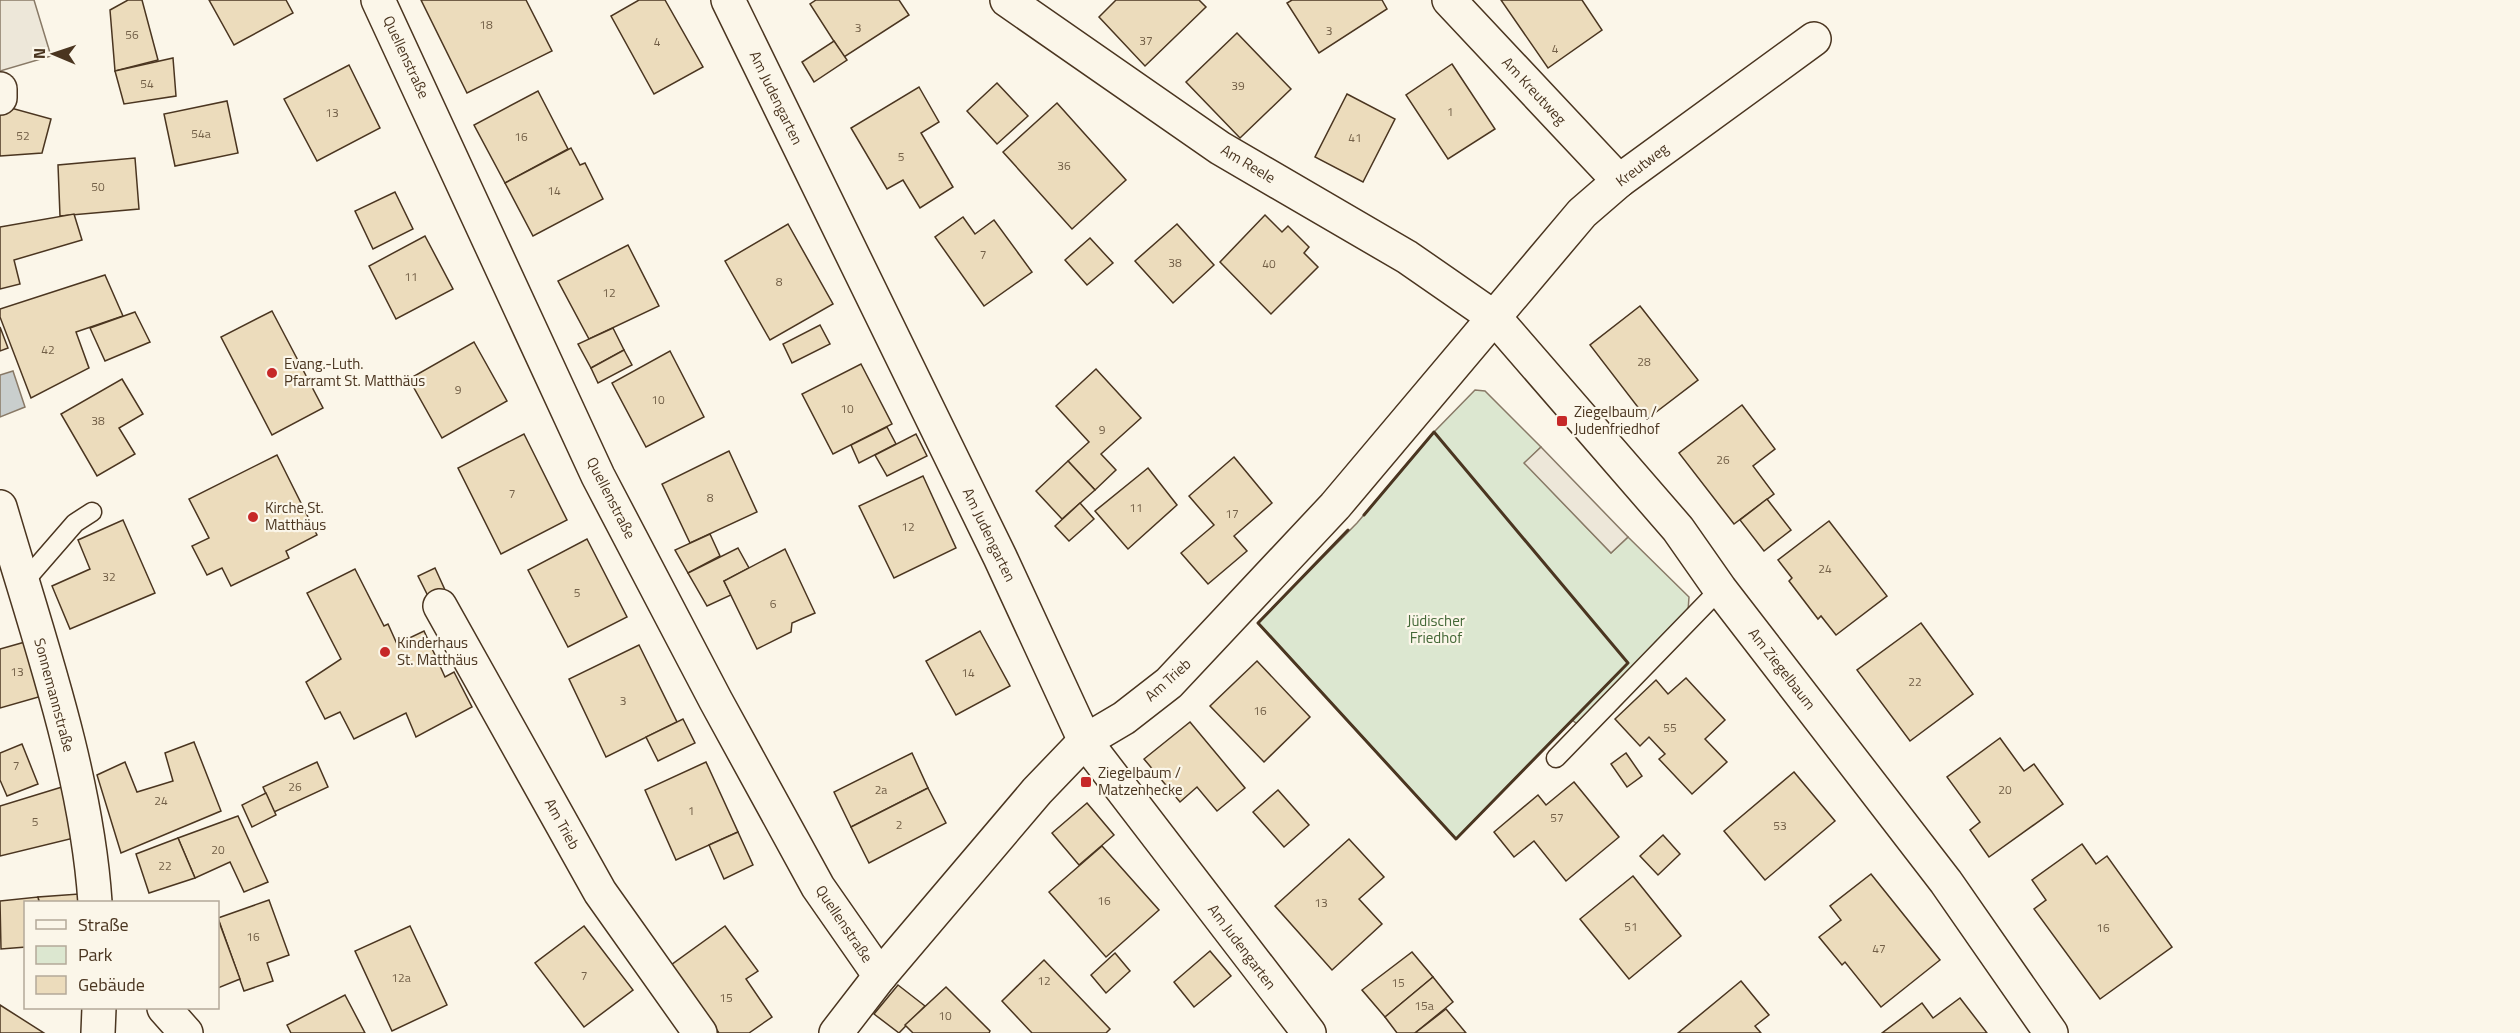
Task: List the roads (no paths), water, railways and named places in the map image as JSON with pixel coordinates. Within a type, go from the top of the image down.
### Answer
[{"type":"street","name":"Quellenstraße","points":[[378,0],[604,486],[716,701],[818,887],[880,976]]},
{"type":"street","name":"Am Judengarten","points":[[728,0],[995,546],[1085,741],[1309,1033]]},
{"type":"street","name":"Am Reele","points":[[1007,0],[1220,148],[1407,257],[1496,318]]},
{"type":"street","name":"Am Kreutweg","points":[[1449,0],[1619,181]]},
{"type":"street","name":"Kreutweg","points":[[1496,318],[1582,213],[1619,181],[1814,39]]},
{"type":"street","points":[[0,89],[0,98]]},
{"type":"street","name":"Am Trieb","points":[[836,1033],[880,976],[1037,791],[1085,741],[1124,718],[1169,683],[1335,506],[1496,318]]},
{"type":"street","name":"Am Ziegelbaum","points":[[1496,318],[1678,529],[1720,590],[1946,882],[2051,1033]]},
{"type":"street","name":"Sonnemannstraße","points":[[0,507],[13,573],[62,716],[100,897]]},
{"type":"street","name":"Am Trieb","points":[[440,606],[600,892],[700,1033]]},
{"type":"street","points":[[98,1033],[99,1009]]},
{"type":"street","points":[[165,1009],[186,1033]]},
{"type":"lane","points":[[13,573],[92,512]]},
{"type":"lane","points":[[1556,758],[1720,590]]},
{"type":"place","name":"Evang.-Luth. Pfarramt St. Matthäus","points":[[272,373]]},
{"type":"place","name":"Ziegelbaum / Judenfriedhof","points":[[1562,421]]},
{"type":"place","name":"Kirche St. Matthäus","points":[[253,517]]},
{"type":"place","name":"Kinderhaus St. Matthäus","points":[[385,652]]},
{"type":"place","name":"Ziegelbaum / Matzenhecke","points":[[1086,782]]},
{"type":"park label","name":"Jüdischer Friedhof","points":[[1436,630]]}]
